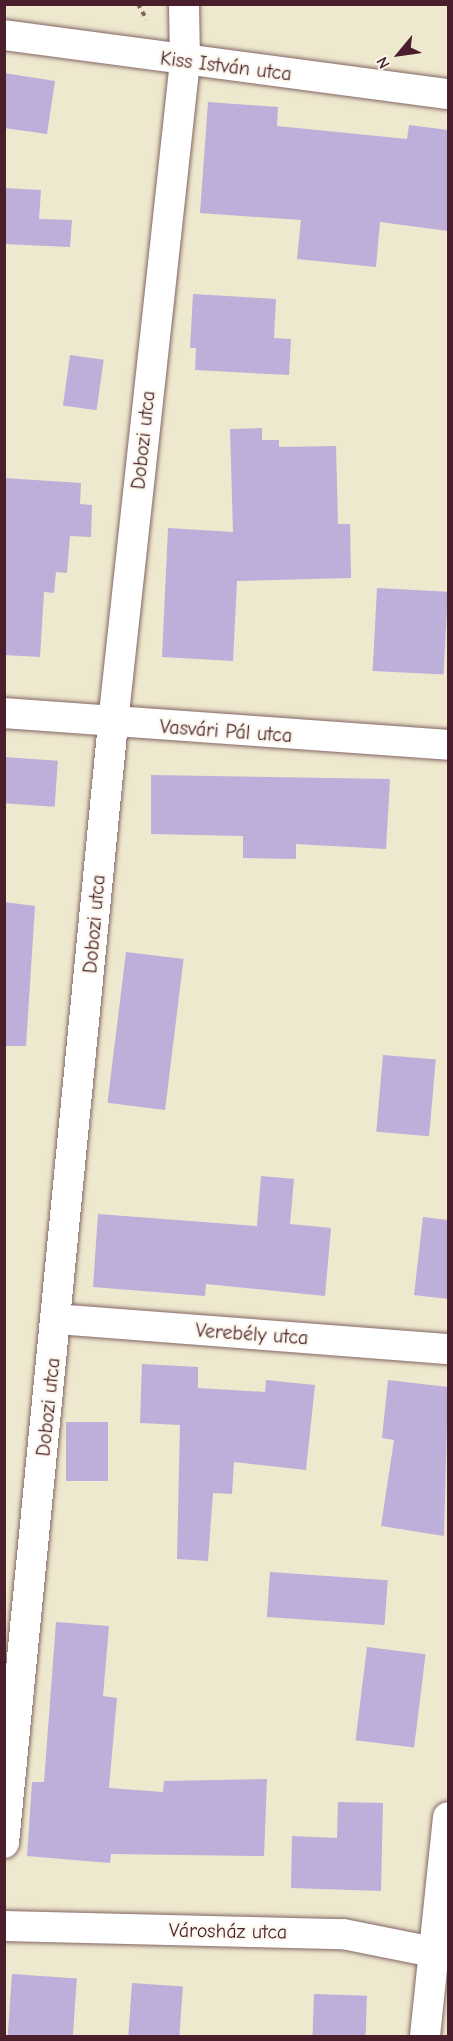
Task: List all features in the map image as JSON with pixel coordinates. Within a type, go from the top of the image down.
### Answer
[{"type":"street","name":"Dobozi utca","points":[[4,1843],[112,723],[185,61],[184,4]]},
{"type":"street","name":"Kiss István utca","points":[[4,35],[185,61],[448,94]]},
{"type":"street","name":"Vasvári Pál utca","points":[[4,713],[112,723],[448,745]]},
{"type":"street","name":"Verebély utca","points":[[56,1319],[448,1349]]},
{"type":"street","points":[[425,2037],[440,1953],[448,1817]]},
{"type":"street","name":"Városház utca","points":[[4,1926],[344,1934],[440,1953]]},
{"type":"building","points":[[4,73],[55,81],[47,134],[4,128]]},
{"type":"building","points":[[208,102],[278,107],[277,126],[407,139],[409,125],[448,130],[448,231],[380,222],[376,267],[297,259],[301,220],[200,213]]},
{"type":"building","points":[[4,188],[41,190],[39,219],[72,220],[70,247],[4,244]]},
{"type":"building","points":[[193,294],[276,299],[274,338],[291,339],[289,375],[195,370],[196,348],[190,348]]},
{"type":"building","points":[[70,355],[104,360],[97,410],[63,406]]},
{"type":"building","points":[[262,428],[262,440],[279,440],[279,447],[336,446],[338,524],[350,524],[351,578],[237,581],[233,661],[162,657],[168,528],[233,532],[230,429]]},
{"type":"building","points":[[4,478],[81,483],[80,504],[92,505],[91,537],[70,536],[67,573],[56,572],[54,593],[44,592],[40,657],[4,655]]},
{"type":"building","points":[[377,588],[448,592],[444,675],[373,671]]},
{"type":"building","points":[[4,757],[58,761],[55,807],[4,803]]},
{"type":"building","points":[[151,775],[390,779],[386,849],[296,844],[296,859],[243,858],[243,836],[151,834]]},
{"type":"building","points":[[4,902],[35,906],[26,1046],[4,1046]]},
{"type":"building","points":[[126,952],[184,959],[165,1110],[107,1103]]},
{"type":"building","points":[[383,1055],[436,1060],[429,1136],[376,1132]]},
{"type":"building","points":[[261,1176],[294,1179],[290,1224],[331,1228],[325,1296],[206,1284],[205,1296],[93,1287],[98,1214],[257,1226]]},
{"type":"building","points":[[423,1217],[448,1220],[448,1299],[414,1295]]},
{"type":"building","points":[[142,1364],[198,1367],[198,1388],[265,1392],[266,1380],[315,1385],[306,1470],[234,1462],[232,1494],[213,1493],[208,1561],[177,1559],[180,1425],[140,1423]]},
{"type":"building","points":[[388,1380],[448,1387],[444,1536],[381,1526],[394,1440],[382,1438]]},
{"type":"building","points":[[66,1422],[108,1422],[108,1481],[66,1481]]},
{"type":"building","points":[[270,1572],[388,1580],[385,1625],[267,1617]]},
{"type":"building","points":[[56,1622],[109,1626],[103,1696],[117,1698],[109,1788],[163,1792],[164,1781],[267,1779],[264,1856],[111,1854],[110,1863],[27,1856],[32,1782],[44,1782]]},
{"type":"building","points":[[367,1647],[426,1654],[414,1747],[356,1740]]},
{"type":"building","points":[[338,1802],[383,1803],[381,1891],[291,1888],[292,1836],[337,1838]]},
{"type":"building","points":[[12,1974],[77,1979],[73,2036],[8,2036]]},
{"type":"building","points":[[132,1983],[183,1987],[179,2036],[128,2036]]},
{"type":"building","points":[[314,1994],[367,1996],[366,2036],[313,2036]]}]
